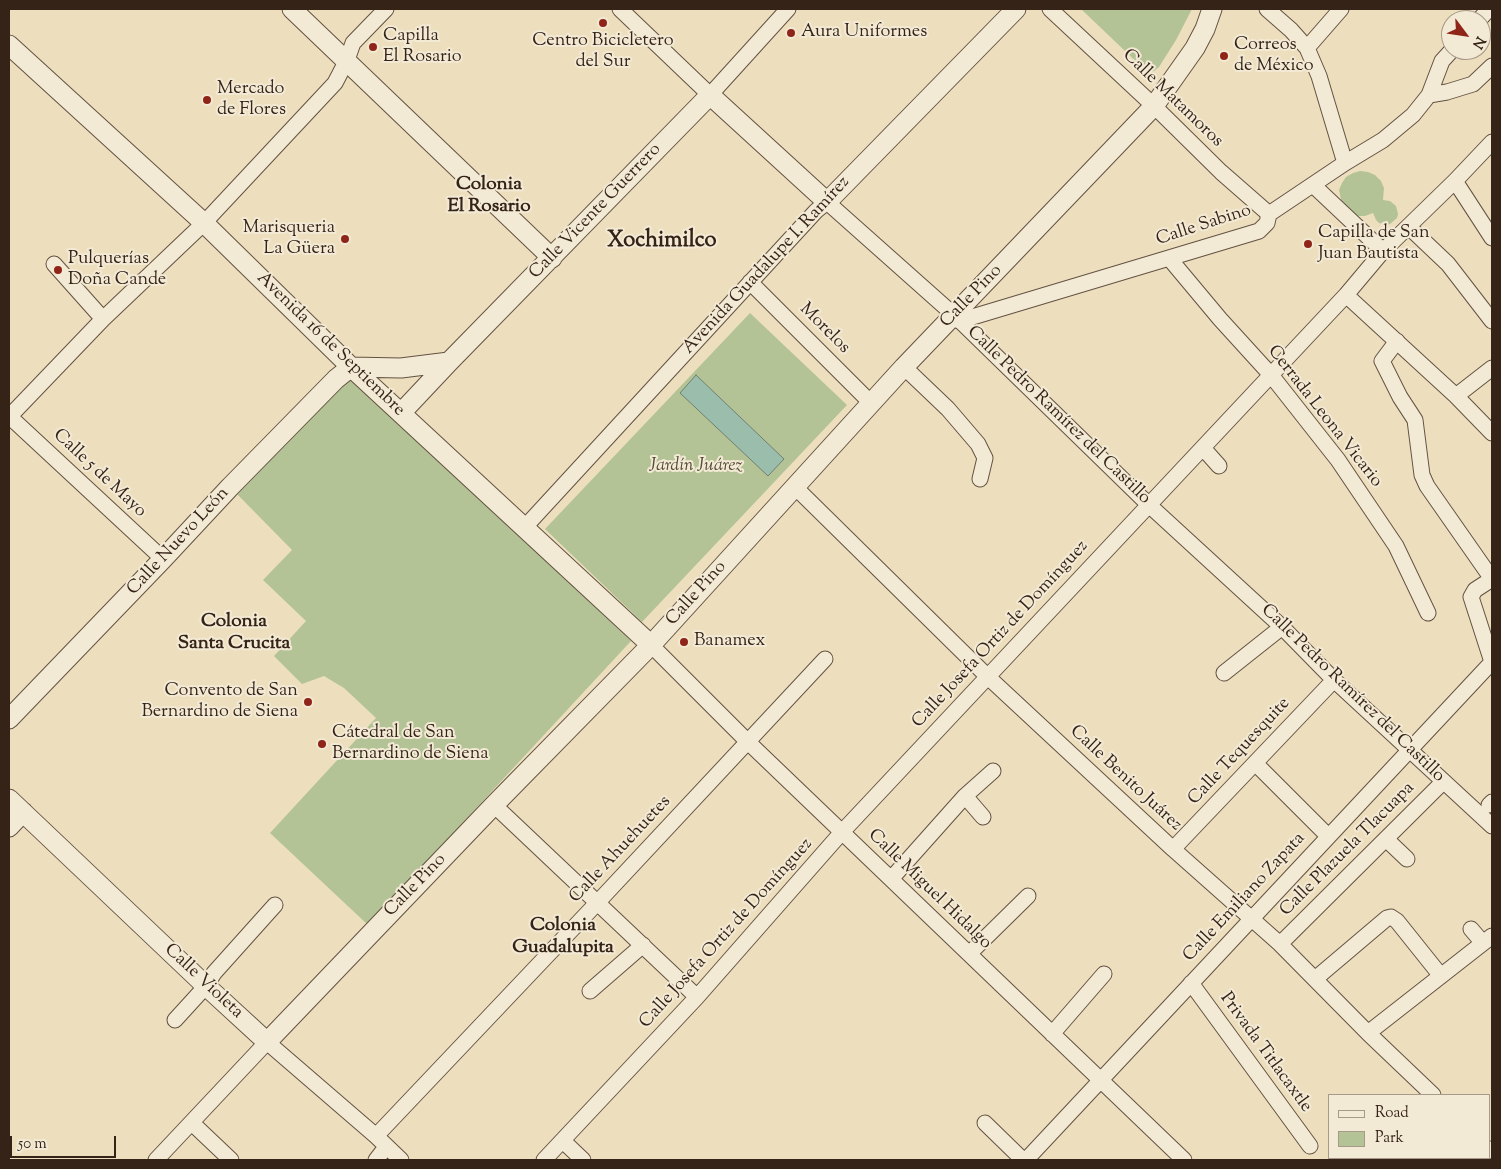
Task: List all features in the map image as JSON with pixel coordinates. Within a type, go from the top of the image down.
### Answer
[{"type":"street","points":[[292,9],[552,258]]},
{"type":"street","points":[[9,416],[103,319],[204,223],[335,83],[347,60],[353,43],[386,9]]},
{"type":"street","name":"Calle Pedro Ramírez del Castillo","points":[[620,9],[710,95],[956,318],[1149,505],[1282,627],[1334,680],[1492,826]]},
{"type":"street","name":"Calle Vicente Guerrero","points":[[402,413],[449,362],[710,95],[788,9]]},
{"type":"street","name":"Avenida Guadalupe I. Ramírez","points":[[525,528],[816,211],[1016,9]]},
{"type":"street","name":"Calle Matamoros","points":[[1050,9],[1154,106],[1221,172],[1269,214]]},
{"type":"street","name":"Calle Pino","points":[[156,1160],[494,805],[651,645],[904,367],[956,318],[1154,106],[1195,48],[1205,29],[1212,9]]},
{"type":"street","points":[[1267,9],[1291,30],[1307,48],[1319,76],[1345,164]]},
{"type":"street","points":[[1307,48],[1341,9]]},
{"type":"street","name":"Avenida 16 de Septiembre","points":[[9,45],[204,223],[351,367],[651,645]]},
{"type":"street","name":"Calle Sabino","points":[[956,318],[1258,231],[1267,223],[1269,214],[1384,140],[1413,115],[1429,95],[1443,60]]},
{"type":"street","points":[[1429,95],[1448,92],[1473,84],[1492,66]]},
{"type":"street","name":"Calle Josefa Ortiz de Domínguez","points":[[544,1160],[697,997],[842,832],[1271,375],[1383,251],[1492,142]]},
{"type":"street","points":[[1454,182],[1492,238]]},
{"type":"street","points":[[1313,185],[1383,251]]},
{"type":"street","points":[[1409,227],[1448,264],[1492,321]]},
{"type":"street","name":"Cerrada Leona Vicario","points":[[1169,258],[1220,319],[1271,375],[1338,460],[1396,546],[1428,613]]},
{"type":"street","points":[[54,264],[103,319]]},
{"type":"street","name":"Morelos","points":[[750,282],[871,403]]},
{"type":"street","points":[[1346,294],[1397,340],[1492,432]]},
{"type":"street","points":[[1397,340],[1382,361],[1414,420],[1422,475],[1427,486],[1492,579],[1475,590],[1471,597],[1492,662]]},
{"type":"street","points":[[351,367],[401,368],[449,362]]},
{"type":"street","name":"Calle Nuevo León","points":[[9,719],[230,487],[336,379],[351,367]]},
{"type":"street","points":[[904,367],[948,409],[978,444],[985,458],[980,479]]},
{"type":"street","points":[[1456,396],[1492,368]]},
{"type":"street","name":"Calle 5 de Mayo","points":[[9,416],[163,559]]},
{"type":"street","points":[[1203,448],[1219,466]]},
{"type":"street","name":"Calle Benito Juárez","points":[[794,486],[988,677],[1173,849],[1280,944],[1368,1033],[1432,1094]]},
{"type":"street","points":[[1224,673],[1282,627]]},
{"type":"street","name":"Calle Miguel Hidalgo","points":[[651,645],[748,742],[1184,1160]]},
{"type":"street","name":"Calle Ahuehuetes","points":[[376,1136],[825,659]]},
{"type":"street","name":"Calle Emiliano Zapata","points":[[1024,1160],[1492,662]]},
{"type":"street","name":"Calle Tequesquite","points":[[1173,849],[1334,680]]},
{"type":"street","points":[[1255,763],[1328,836]]},
{"type":"street","points":[[891,879],[965,796],[993,771]]},
{"type":"street","name":"Calle Plazuela Tlacuapa","points":[[1280,944],[1443,782]]},
{"type":"street","points":[[965,796],[983,817]]},
{"type":"street","name":"Calle Violeta","points":[[9,799],[206,986],[401,1160]]},
{"type":"street","points":[[494,805],[697,997]]},
{"type":"street","points":[[9,827],[23,812]]},
{"type":"street","points":[[1386,839],[1406,859]]},
{"type":"street","points":[[969,954],[1028,896]]},
{"type":"street","points":[[175,1020],[275,905]]},
{"type":"street","points":[[1315,979],[1387,918],[1391,917],[1441,976]]},
{"type":"street","points":[[1368,1033],[1488,940],[1470,929]]},
{"type":"street","points":[[590,991],[642,945]]},
{"type":"street","points":[[1052,1034],[1104,974]]},
{"type":"street","name":"Privada Titlacaxtle","points":[[1191,983],[1310,1146]]},
{"type":"street","points":[[192,1122],[231,1160]]},
{"type":"street","points":[[985,1122],[1024,1160]]},
{"type":"street","points":[[563,1141],[583,1160]]},
{"type":"street","points":[[376,1160],[386,1147]]},
{"type":"green space","points":[[1081,9],[1192,9],[1159,67],[1150,72],[1146,71]]},
{"type":"green space","points":[[1360,171],[1375,175],[1381,181],[1384,188],[1383,200],[1390,201],[1396,206],[1397,218],[1390,224],[1379,223],[1373,213],[1365,216],[1351,214],[1342,204],[1339,190],[1342,183],[1346,177]]},
{"type":"green space","name":"Jardín Juárez","points":[[750,313],[847,405],[642,622],[545,529]]},
{"type":"green space","points":[[351,374],[631,641],[368,925],[270,833],[376,718],[344,688],[324,676],[302,684],[274,656],[306,621],[263,580],[292,550],[235,492]]},
{"type":"shaded area","points":[[696,375],[784,459],[768,476],[680,393]]},
{"type":"place","name":"Centro Bicicletero del Sur","points":[[603,23]]},
{"type":"place","name":"Aura Uniformes","points":[[791,33]]},
{"type":"place","name":"Capilla El Rosario","points":[[373,47]]},
{"type":"place","name":"Correos de México","points":[[1224,56]]},
{"type":"place","name":"Mercado de Flores","points":[[207,100]]},
{"type":"place","name":"Marisqueria La Güera","points":[[345,239]]},
{"type":"place","name":"Capilla de San Juan Bautista","points":[[1308,244]]},
{"type":"place","name":"Pulquerías Doña Cande","points":[[58,270]]},
{"type":"place","name":"Banamex","points":[[684,642]]},
{"type":"place","name":"Convento de San Bernardino de Siena","points":[[308,702]]},
{"type":"place","name":"Cátedral de San Bernardino de Siena","points":[[322,744]]},
{"type":"district","name":"Colonia El Rosario","points":[[489,197]]},
{"type":"district","name":"Xochimilco","points":[[662,242]]},
{"type":"district","name":"Colonia Santa Crucita","points":[[234,634]]},
{"type":"district","name":"Colonia Guadalupita","points":[[563,938]]}]
